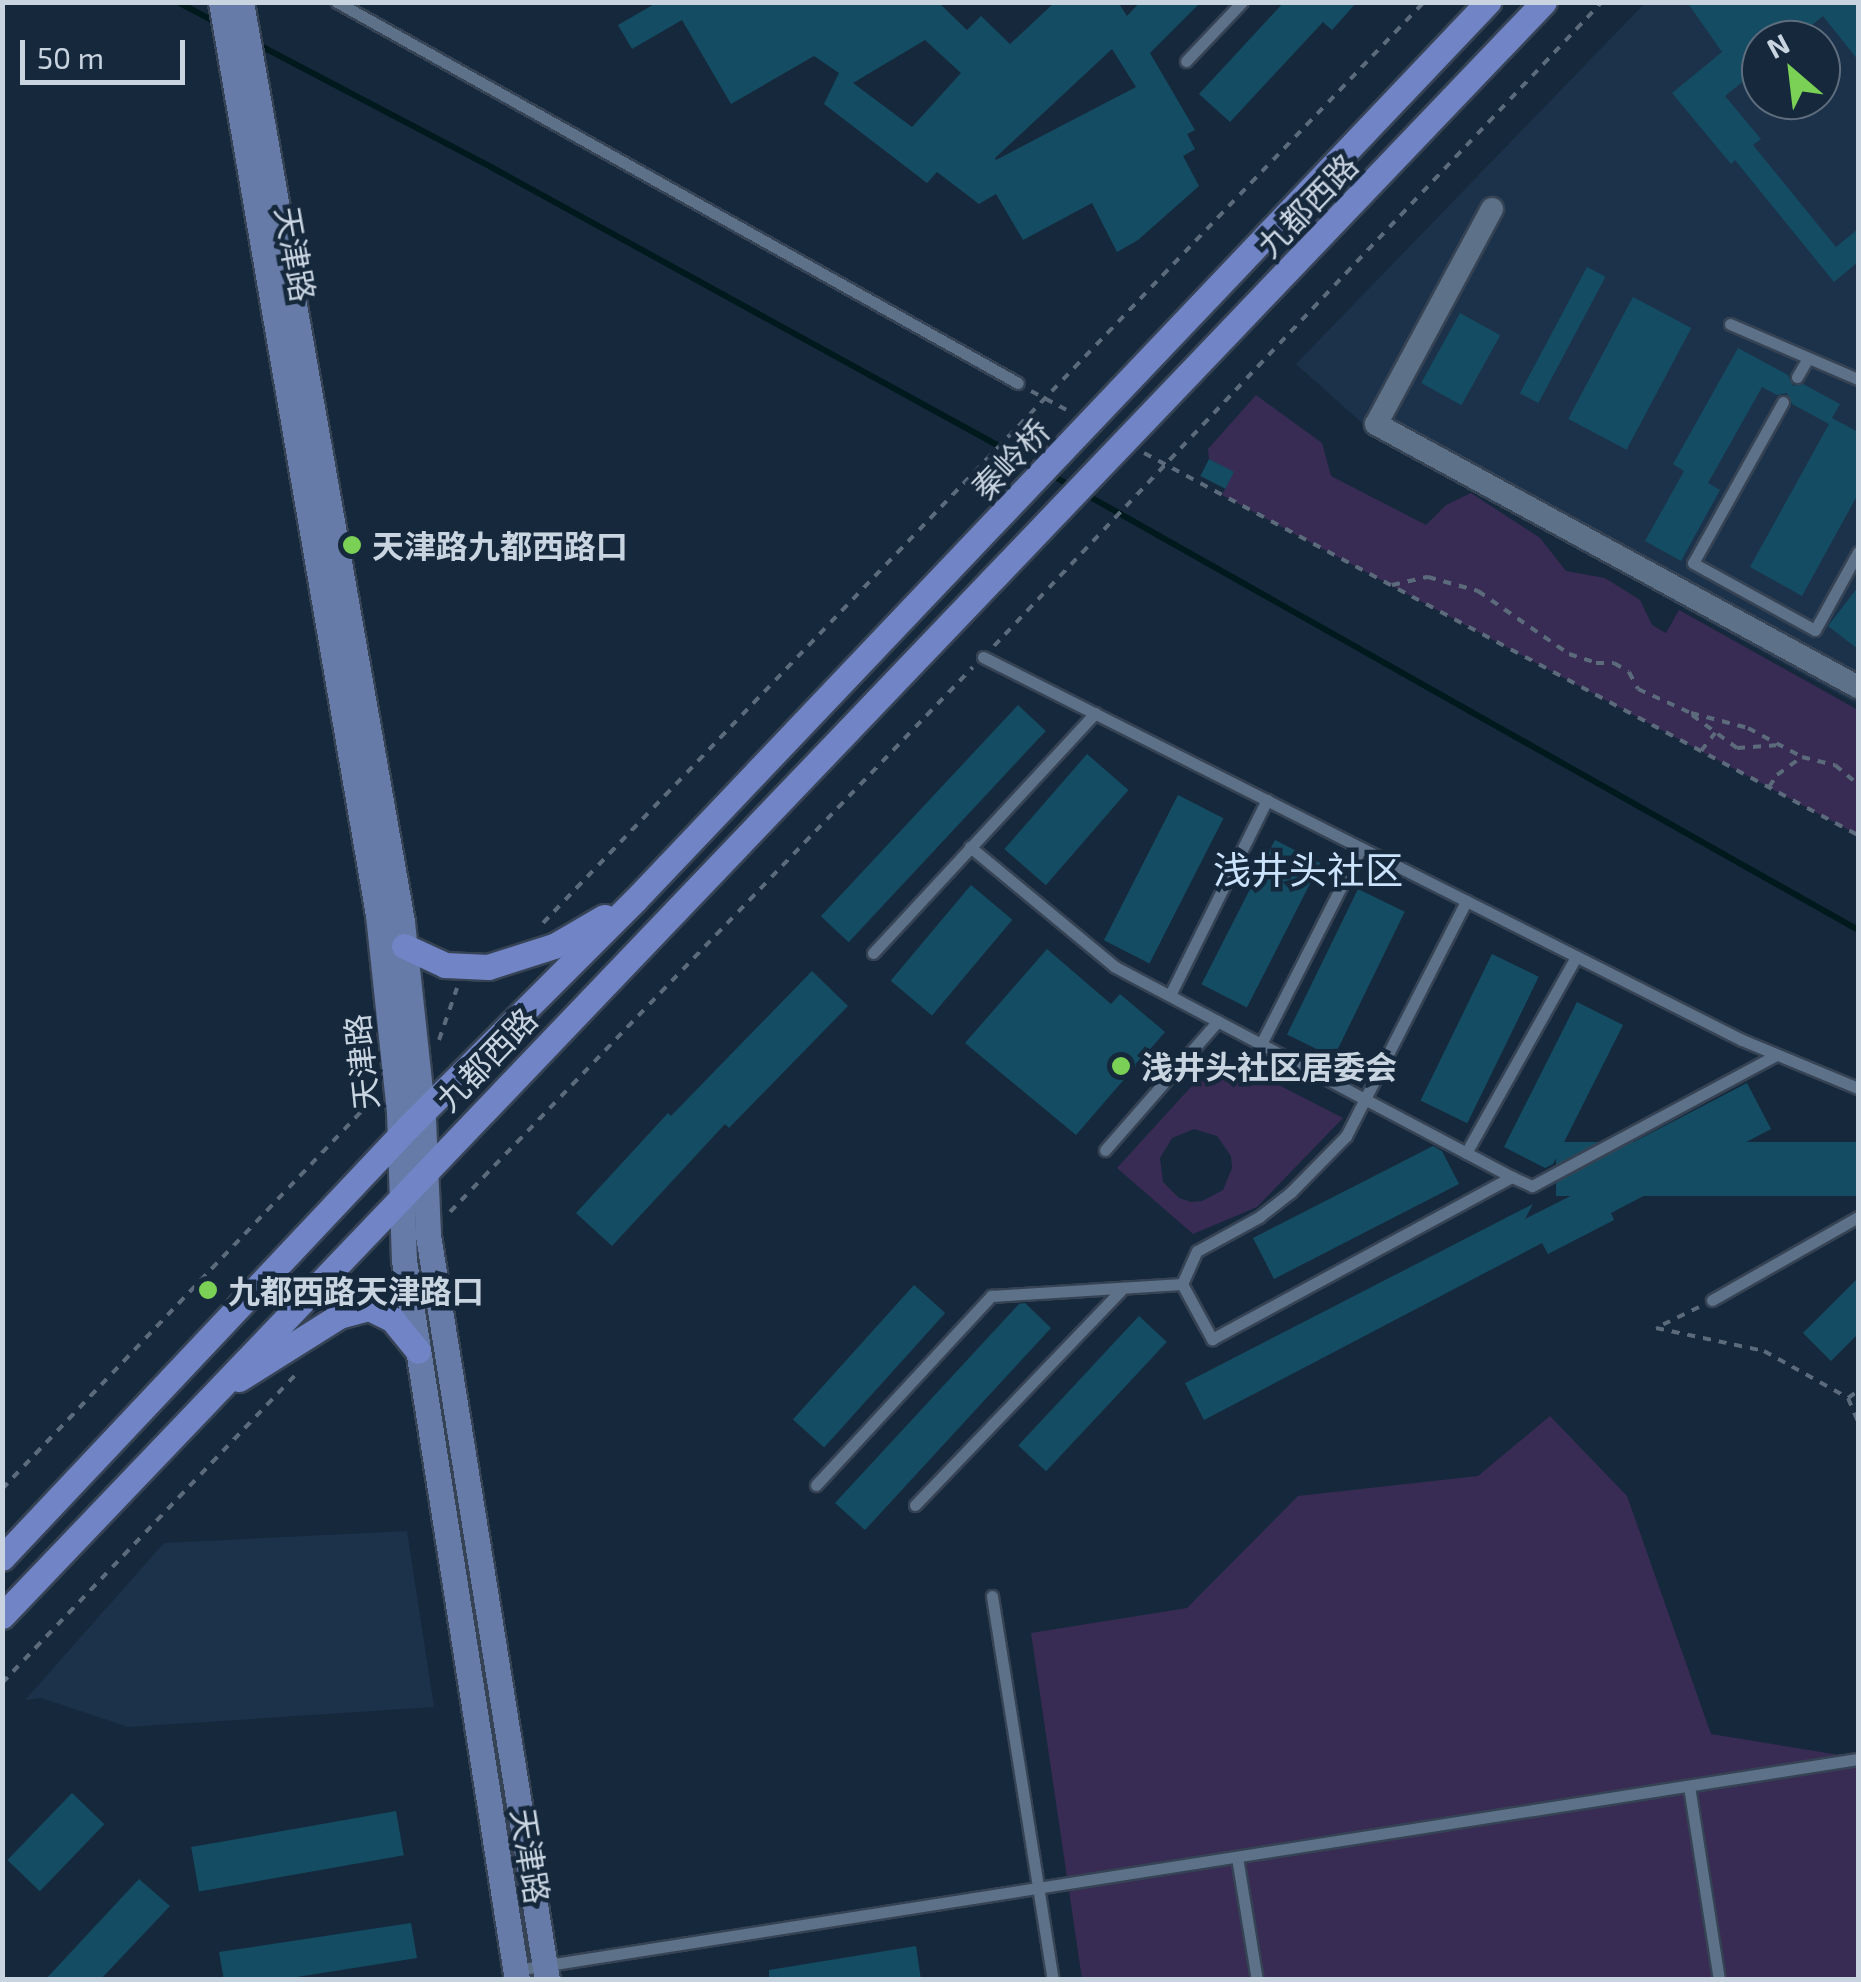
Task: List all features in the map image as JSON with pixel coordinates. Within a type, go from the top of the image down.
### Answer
[{"type":"main road","name":"天津路","points":[[221,2],[405,1070],[422,1113],[428,1235],[546,1972]]},
{"type":"main road","name":"天津路","points":[[241,2],[404,946],[404,1260],[516,1975]]},
{"type":"main road","name":"九都西路","points":[[1086,426],[1488,2]]},
{"type":"main road","name":"九都西路","points":[[2,1616],[1544,2]]},
{"type":"main road","name":"秦岭桥","points":[[983,534],[1086,426]]},
{"type":"main road","name":"九都西路","points":[[2,1558],[422,1113],[635,900],[983,534]]},
{"type":"main road","points":[[404,946],[445,965],[488,967],[554,946],[635,900]]},
{"type":"main road","points":[[209,1397],[339,1316],[369,1308],[392,1319],[418,1351]]},
{"type":"street","points":[[1492,209],[1376,424],[1858,687]]},
{"type":"lane","points":[[337,2],[1018,384]]},
{"type":"lane","points":[[1186,61],[1242,2]]},
{"type":"lane","points":[[1730,324],[1858,379]]},
{"type":"lane","points":[[1797,378],[1808,358]]},
{"type":"lane","points":[[1784,402],[1694,563],[1815,630],[1858,552]]},
{"type":"lane","points":[[983,657],[1576,957],[1776,1055],[1858,1088]]},
{"type":"lane","points":[[872,953],[1094,713]]},
{"type":"lane","points":[[1170,995],[1267,800]]},
{"type":"lane","points":[[970,847],[1114,966],[1532,1186],[1776,1055]]},
{"type":"lane","points":[[1261,1044],[1361,848]]},
{"type":"lane","points":[[1182,1284],[1197,1251],[1259,1217],[1291,1192],[1346,1136],[1368,1100],[1466,901]]},
{"type":"lane","points":[[1466,1153],[1576,957]]},
{"type":"lane","points":[[1105,1150],[1218,1021]]},
{"type":"lane","points":[[1182,1284],[1212,1339],[1512,1177]]},
{"type":"lane","points":[[1712,1300],[1858,1216]]},
{"type":"lane","points":[[816,1485],[992,1296],[1182,1284]]},
{"type":"lane","points":[[915,1505],[1123,1288]]},
{"type":"lane","points":[[992,1596],[1053,1980]]},
{"type":"lane","points":[[516,1975],[1038,1888],[1858,1760]]},
{"type":"lane","points":[[1689,1786],[1719,1980]]},
{"type":"lane","points":[[1237,1857],[1257,1980]]},
{"type":"path","points":[[534,933],[1424,2]]},
{"type":"path","points":[[428,1235],[1168,466],[1602,2]]},
{"type":"path","points":[[1018,384],[1086,426]]},
{"type":"path","points":[[1120,447],[1168,466],[1858,835]]},
{"type":"path","points":[[1392,586],[1428,577],[1478,592],[1569,654],[1596,663],[1614,662],[1628,672],[1638,689],[1691,714],[1748,728],[1802,757],[1835,765],[1858,784]]},
{"type":"path","points":[[1691,714],[1737,748],[1776,745]]},
{"type":"path","points":[[1701,751],[1715,733]]},
{"type":"path","points":[[1769,787],[1777,775],[1802,757]]},
{"type":"path","points":[[2,1489],[405,1070],[435,1054],[464,966]]},
{"type":"path","points":[[1712,1300],[1656,1328],[1764,1351],[1848,1398],[1858,1422]]},
{"type":"path","points":[[2,1683],[301,1369]]},
{"type":"path","points":[[1848,1398],[1858,1391]]},
{"type":"shaded area","points":[[1645,3],[1858,3],[1858,705],[1380,439],[1296,364]]},
{"type":"shaded area","points":[[1256,395],[1322,443],[1331,476],[1426,525],[1446,505],[1471,493],[1540,538],[1566,571],[1605,578],[1640,600],[1652,625],[1666,633],[1679,610],[1858,710],[1858,835],[1222,495],[1233,472],[1209,459],[1208,449]]},
{"type":"shaded area","points":[[1220,1055],[1343,1118],[1257,1207],[1193,1234],[1117,1168]],"holes":[[[1194,1129],[1217,1136],[1231,1156],[1232,1168],[1223,1190],[1202,1201],[1179,1198],[1163,1182],[1160,1158],[1172,1138]]]},
{"type":"shaded area","points":[[1550,1416],[1627,1496],[1711,1734],[1858,1758],[1858,1979],[1082,1979],[1031,1633],[1187,1608],[1298,1496],[1478,1476]]},
{"type":"shaded area","points":[[407,1531],[434,1707],[128,1727],[41,1698],[25,1700],[164,1543]]},
{"type":"building","points":[[658,2],[938,2],[967,30],[981,16],[1010,44],[1055,2],[1118,2],[1127,16],[1140,2],[1201,2],[1150,53],[1195,130],[1187,134],[1195,149],[1183,156],[1199,186],[1138,240],[1117,252],[1092,203],[1023,240],[996,194],[979,204],[937,172],[927,183],[824,104],[839,73],[814,56],[731,104],[682,20],[632,49],[618,25]],"holes":[[[925,40],[961,73],[912,127],[853,83]],[[1112,49],[1136,87],[996,160],[995,158]]]},
{"type":"building","points":[[1284,2],[1357,2],[1332,30],[1323,22],[1230,122],[1199,94]]},
{"type":"building","points":[[1687,2],[1858,2],[1858,60],[1841,39],[1841,20],[1826,20],[1823,16],[1818,20],[1741,20],[1741,83],[1725,96],[1741,120],[1761,139],[1753,145],[1836,247],[1858,229],[1858,262],[1834,282],[1735,160],[1731,164],[1672,93],[1722,52]]},
{"type":"building","points":[[1587,267],[1606,277],[1538,403],[1520,393]]},
{"type":"building","points":[[1633,297],[1691,328],[1626,450],[1568,419]]},
{"type":"building","points":[[1460,313],[1500,335],[1461,405],[1421,383]]},
{"type":"building","points":[[1738,348],[1788,375],[1793,386],[1803,384],[1840,404],[1832,418],[1858,432],[1858,494],[1802,596],[1750,567],[1829,424],[1792,404],[1787,393],[1777,395],[1762,387],[1708,483],[1720,490],[1681,561],[1645,541],[1684,471],[1673,464]]},
{"type":"building","points":[[1209,459],[1234,472],[1225,489],[1200,476]]},
{"type":"building","points":[[1858,587],[1858,649],[1828,626]]},
{"type":"building","points":[[1018,705],[1046,731],[849,942],[821,916]]},
{"type":"building","points":[[1087,754],[1129,790],[1046,885],[1004,849]]},
{"type":"building","points":[[1178,795],[1223,818],[1149,963],[1104,940]]},
{"type":"building","points":[[1275,840],[1320,863],[1247,1007],[1201,984]]},
{"type":"building","points":[[971,885],[1012,920],[932,1015],[891,981]]},
{"type":"building","points":[[1358,889],[1405,912],[1334,1057],[1287,1035]]},
{"type":"building","points":[[1047,949],[1111,1004],[1120,994],[1165,1032],[1076,1135],[965,1043]]},
{"type":"building","points":[[1492,954],[1539,977],[1467,1123],[1421,1101]]},
{"type":"building","points":[[812,971],[848,1006],[729,1128],[725,1124],[612,1246],[576,1213],[668,1113],[671,1116]]},
{"type":"building","points":[[1577,1002],[1623,1025],[1553,1164],[1545,1168],[1504,1147]]},
{"type":"building","points":[[1747,1083],[1771,1129],[1611,1213],[1614,1220],[1548,1254],[1542,1243],[1204,1420],[1185,1383],[1533,1204],[1525,1219],[1612,1175],[1603,1158]]},
{"type":"building","points":[[1556,1142],[1858,1142],[1858,1196],[1556,1196]]},
{"type":"building","points":[[1433,1146],[1442,1151],[1459,1184],[1274,1279],[1253,1238]]},
{"type":"building","points":[[1858,1278],[1858,1334],[1831,1361],[1803,1333]]},
{"type":"building","points":[[914,1285],[945,1313],[824,1448],[793,1420]]},
{"type":"building","points":[[1025,1303],[1051,1328],[865,1530],[835,1503],[1019,1304]]},
{"type":"building","points":[[1139,1316],[1167,1342],[1046,1471],[1018,1445]]},
{"type":"building","points":[[72,1793],[104,1824],[40,1891],[7,1860]]},
{"type":"building","points":[[396,1811],[404,1855],[199,1891],[191,1847]]},
{"type":"building","points":[[139,1879],[170,1906],[100,1980],[45,1980]]},
{"type":"building","points":[[411,1923],[417,1958],[278,1980],[224,1980],[219,1952]]},
{"type":"building","points":[[916,1946],[921,1980],[769,1980],[769,1970]]},
{"type":"waterway","points":[[178,2],[217,23]]},
{"type":"waterway","points":[[255,43],[491,167],[1039,468]]},
{"type":"waterway","points":[[1050,474],[1074,488]]},
{"type":"waterway","points":[[1085,494],[1858,930]]},
{"type":"place","name":"天津路九都西路口","points":[[352,545]]},
{"type":"place","name":"浅井头社区居委会","points":[[1121,1066]]},
{"type":"place","name":"九都西路天津路口","points":[[208,1290]]},
{"type":"district","name":"浅井头社区","points":[[1308,870]]}]
